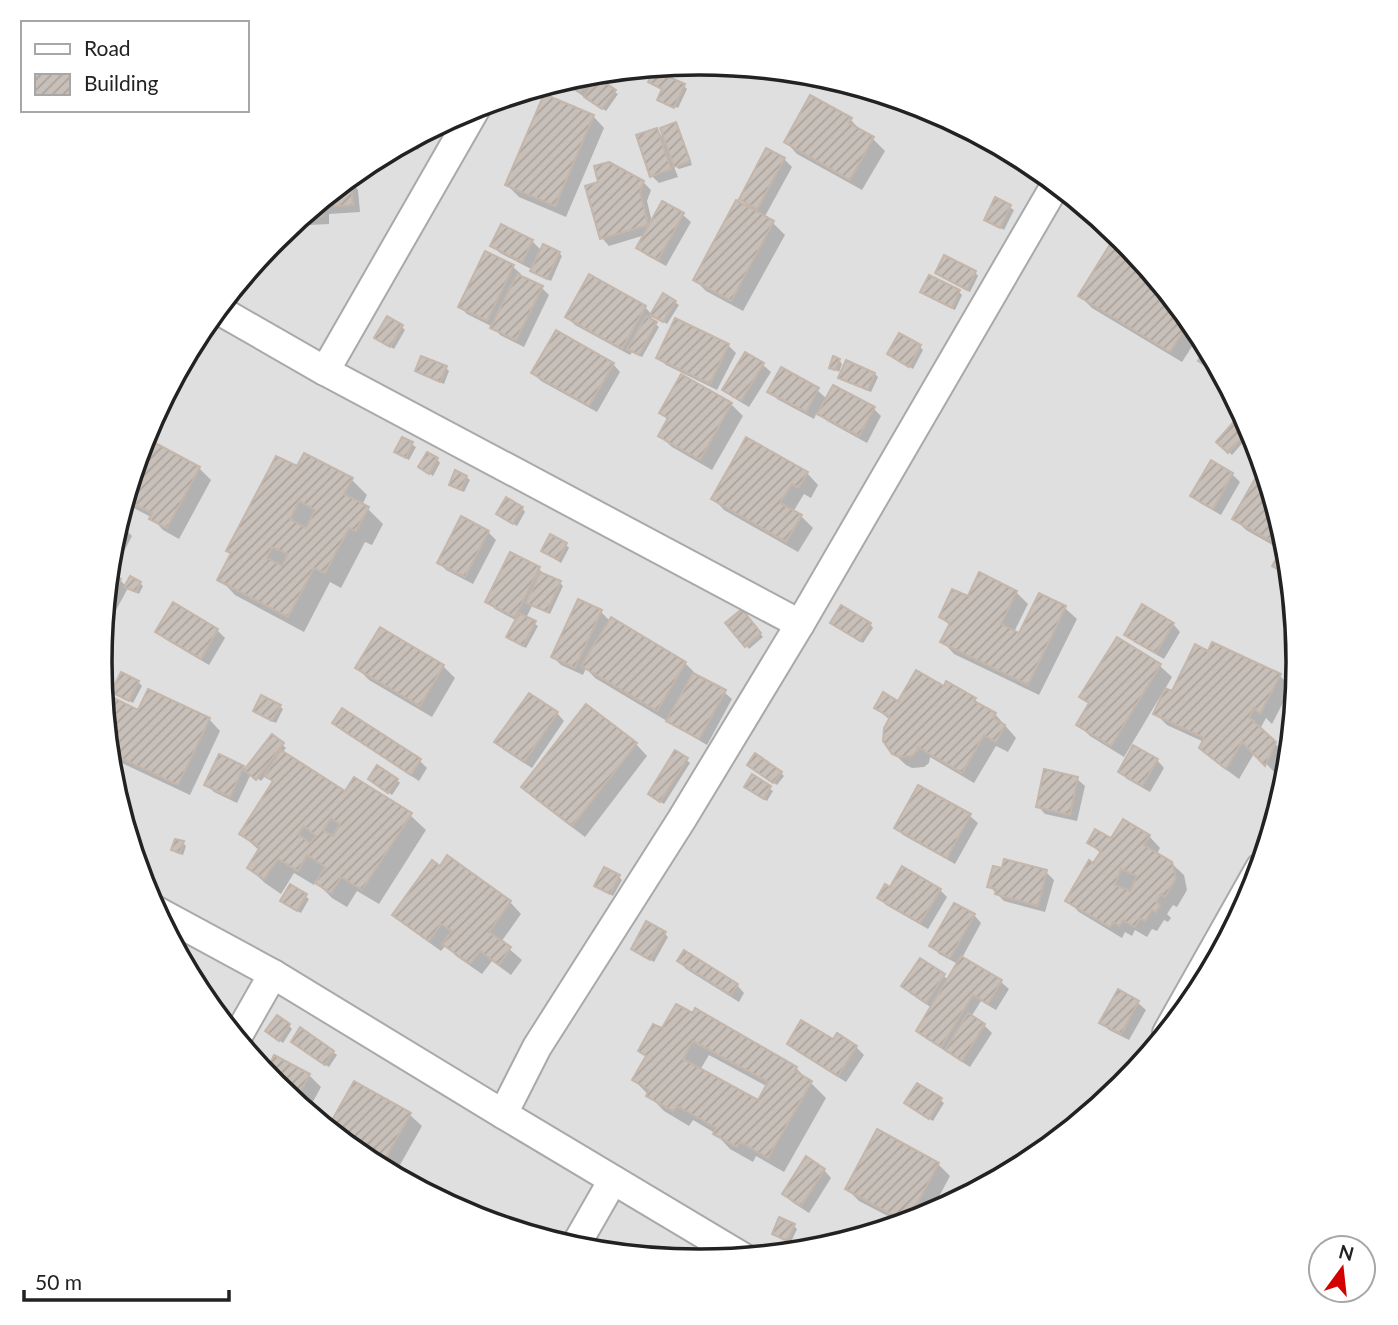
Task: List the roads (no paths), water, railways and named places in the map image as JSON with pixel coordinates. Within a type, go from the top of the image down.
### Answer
[{"type":"street","points":[[325,370],[467,123]]},
{"type":"street","points":[[503,1114],[537,1047],[682,819],[800,624],[1051,193]]},
{"type":"street","points":[[226,314],[325,370],[800,624]]},
{"type":"street","points":[[170,918],[273,974],[728,1248]]},
{"type":"street","points":[[241,1030],[273,974]]},
{"type":"street","points":[[580,1237],[612,1180]]}]
